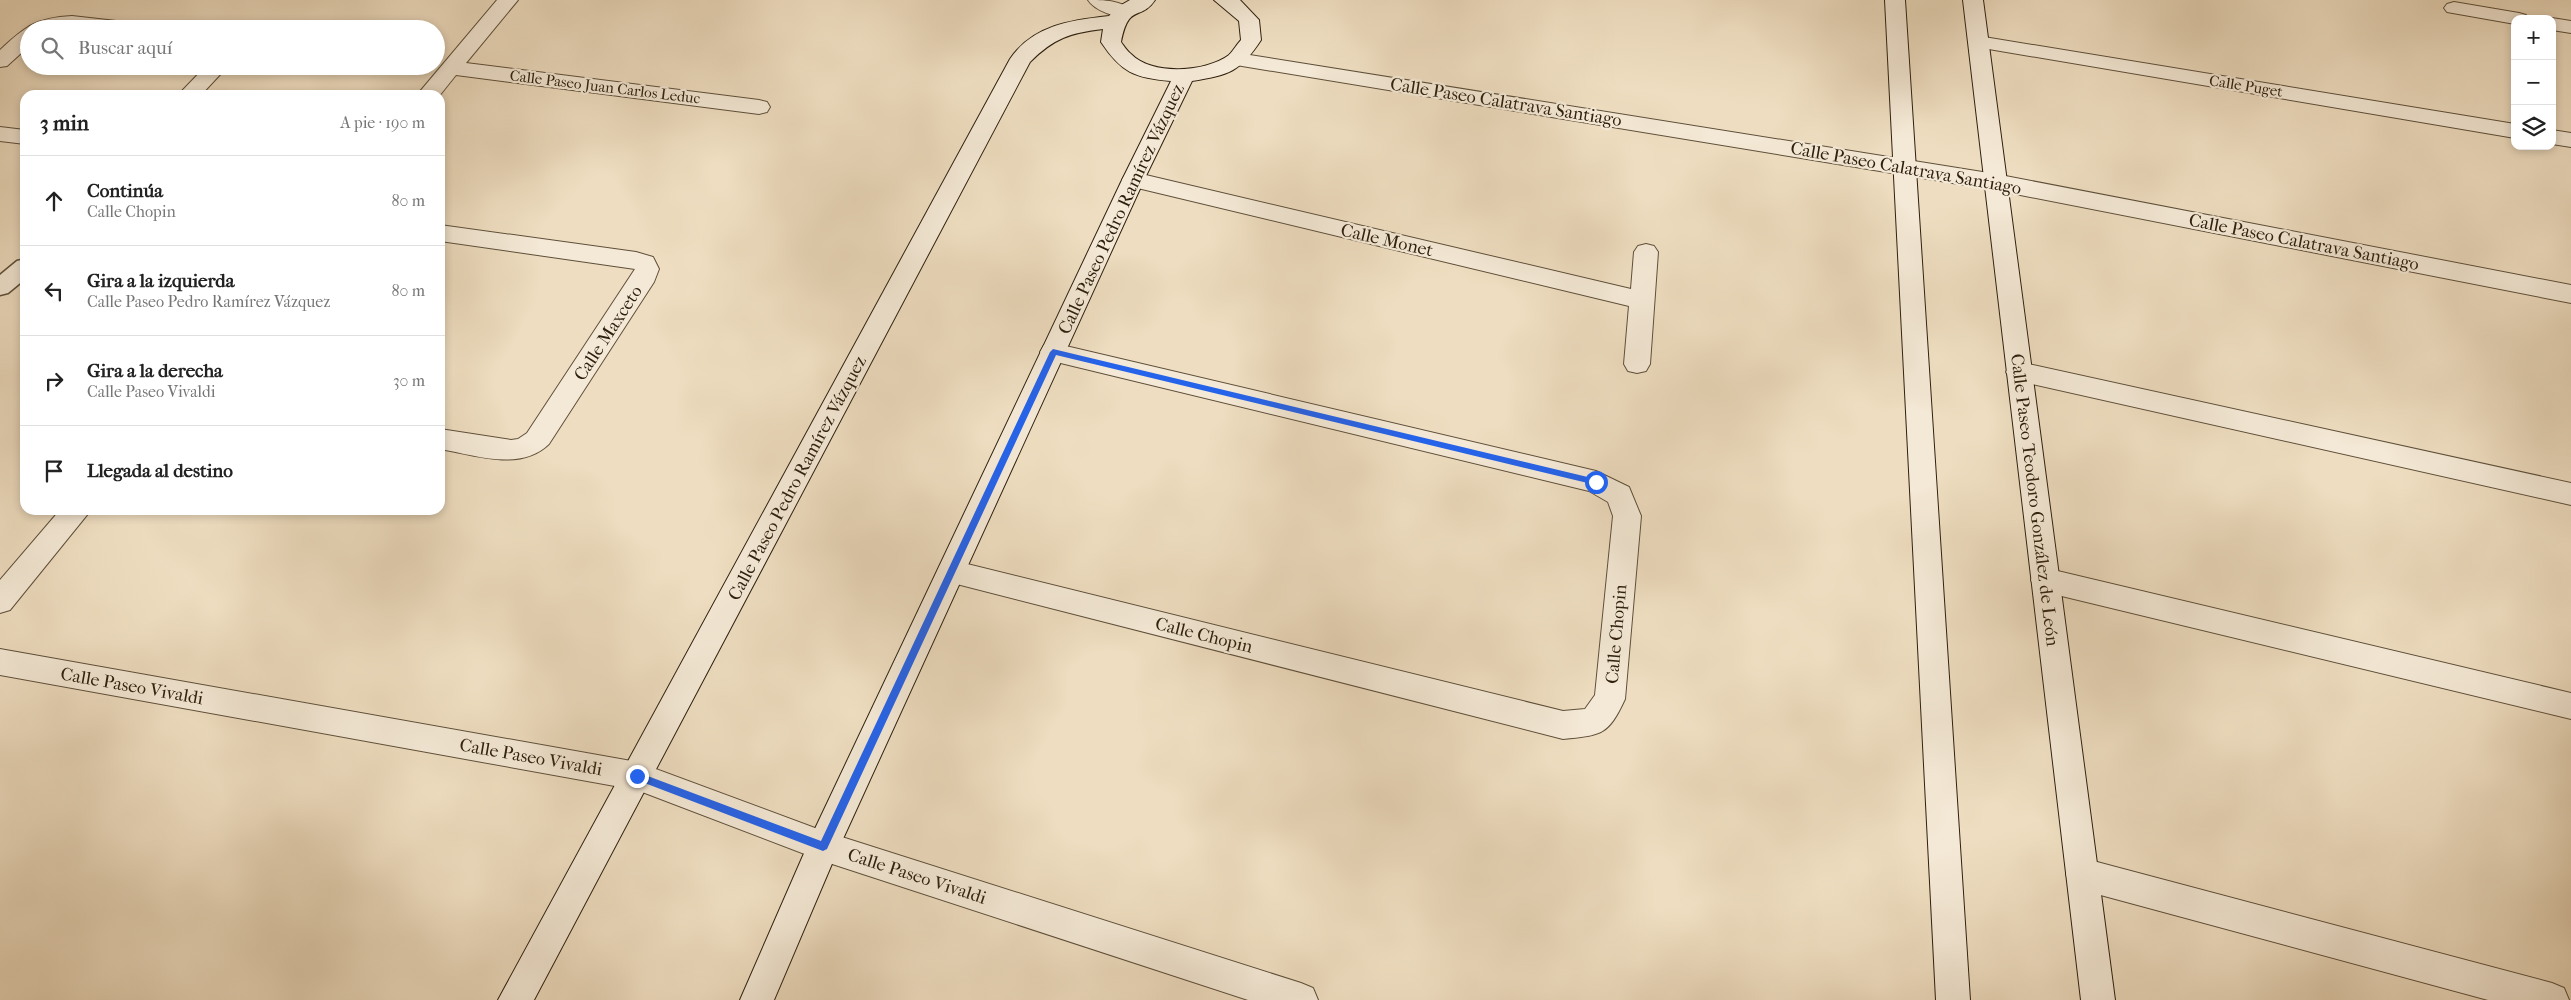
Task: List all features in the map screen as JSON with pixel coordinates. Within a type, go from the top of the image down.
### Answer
[{"type":"street","points":[[432,90],[508,0]]},
{"type":"street","points":[[1098,0],[1119,17],[1112,42],[1124,60],[1150,73],[1184,76]]},
{"type":"street","name":"Calle Paseo Pedro Ramírez Vázquez","points":[[515,1000],[1021,59],[1037,42],[1051,32],[1119,17],[1145,0]]},
{"type":"street","points":[[1895,0],[1952,1000]]},
{"type":"street","name":"Calle Paseo Teodoro González de León","points":[[1973,0],[2098,1000]]},
{"type":"street","points":[[1232,1],[1249,20],[1250,40],[1237,59]]},
{"type":"street","points":[[2454,8],[2511,18]]},
{"type":"street","points":[[2556,25],[2571,27]]},
{"type":"street","points":[[0,61],[20,42]]},
{"type":"street","name":"Calle Puget","points":[[1978,42],[2511,130]]},
{"type":"street","name":"Calle Paseo Pedro Ramírez Vázquez","points":[[757,1000],[823,846],[1133,180],[1184,76],[1214,71],[1237,59]]},
{"type":"street","name":"Calle Paseo Calatrava Santiago","points":[[1237,59],[1995,182],[2571,294]]},
{"type":"street","name":"Calle Paseo Juan Carlos Leduc","points":[[451,68],[759,107]]},
{"type":"street","points":[[194,90],[209,75]]},
{"type":"street","points":[[0,134],[20,136]]},
{"type":"street","points":[[2556,138],[2571,140]]},
{"type":"street","name":"Calle Monet","points":[[1133,180],[1640,300]]},
{"type":"street","name":"Calle Maxceto","points":[[445,234],[636,260],[644,263],[647,269],[645,276],[561,405],[533,444],[521,449],[511,450],[445,440]]},
{"type":"street","points":[[1637,364],[1640,300],[1646,252]]},
{"type":"street","name":"Calle Chopin","points":[[951,572],[1563,725],[1594,722],[1610,699],[1627,516],[1619,495],[1596,482],[1053,352]]},
{"type":"street","points":[[2019,372],[2571,494]]},
{"type":"street","points":[[0,601],[73,515]]},
{"type":"street","points":[[2045,580],[2571,706]]},
{"type":"street","name":"Calle Paseo Vivaldi","points":[[0,662],[637,776],[823,846],[1301,1000]]},
{"type":"street","points":[[2082,874],[2552,1000]]},
{"type":"lane","points":[[0,287],[20,272]]},
{"type":"route","points":[[637,776],[823,846],[1053,352],[1596,482]]}]
